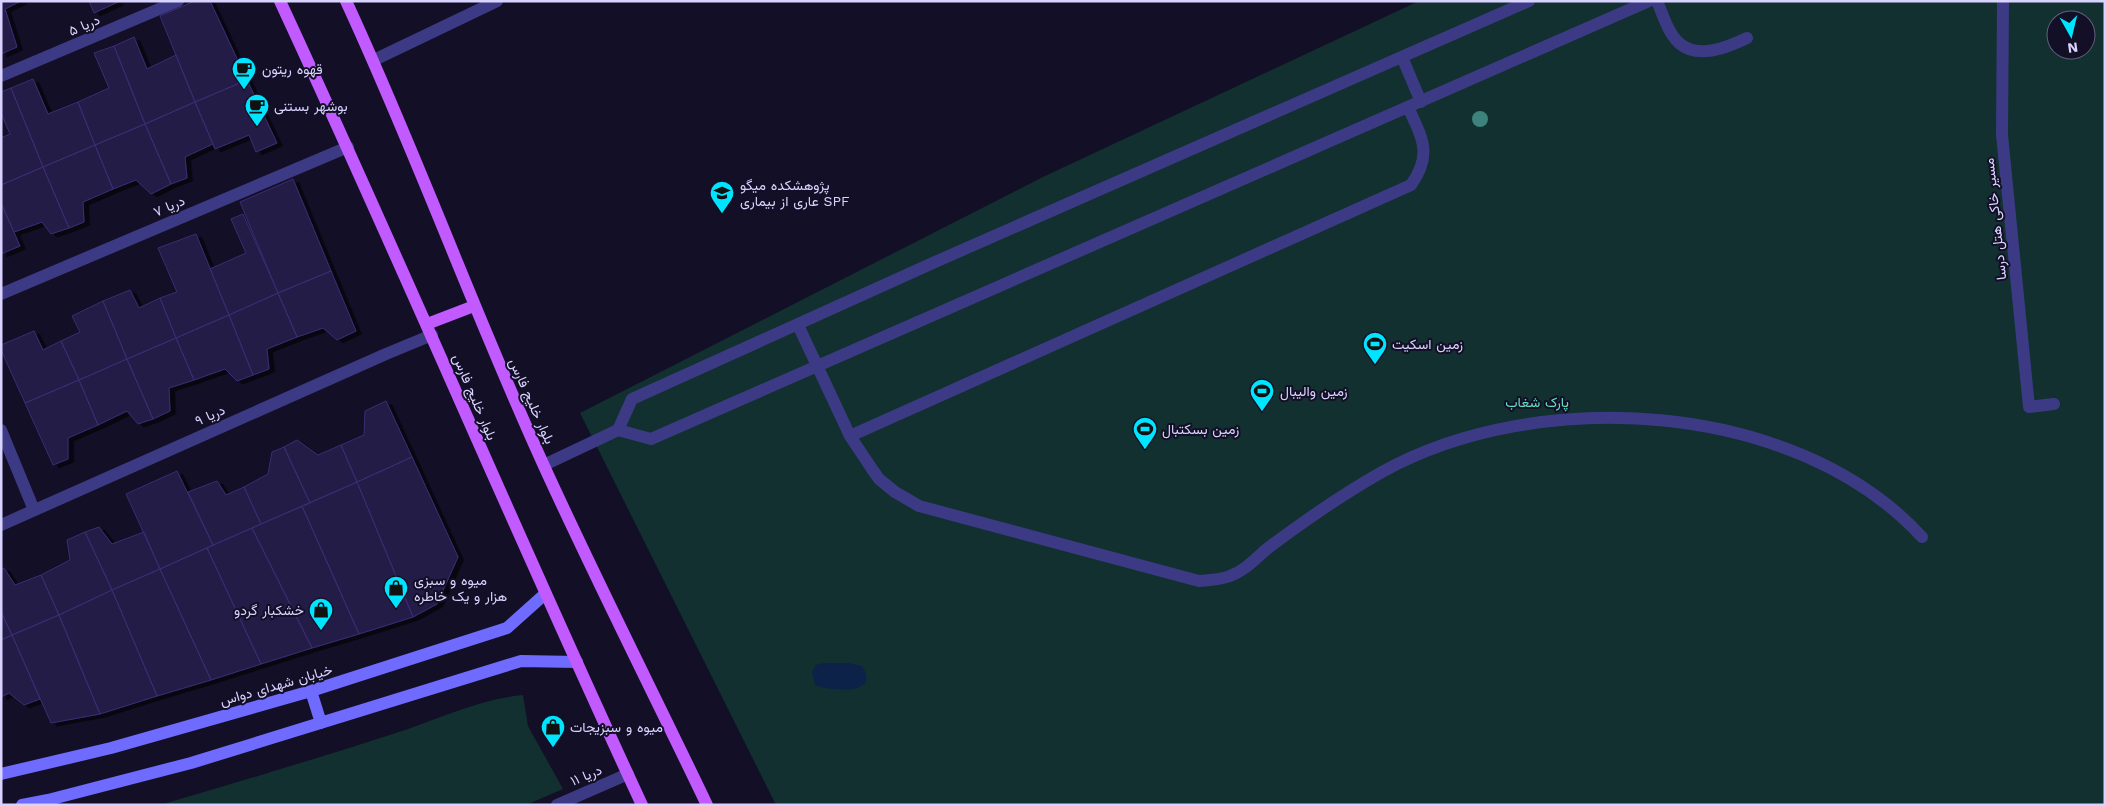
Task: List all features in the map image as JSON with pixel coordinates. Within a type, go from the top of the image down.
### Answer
[{"type":"main road","name":"بلوار خلیج‌ فارس","points":[[280,1],[348,147],[545,594],[642,805]]},
{"type":"main road","name":"بلوار خلیج ‌فارس","points":[[346,1],[374,60],[474,306],[544,466],[640,671],[707,805]]},
{"type":"main road","points":[[430,330],[474,306]]},
{"type":"street","name":"دریا ۵","points":[[1,76],[178,1]]},
{"type":"street","points":[[374,60],[497,1]]},
{"type":"street","points":[[544,466],[618,430],[632,399],[953,254],[1530,1]]},
{"type":"street","points":[[618,430],[651,439],[1649,1]]},
{"type":"street","points":[[1657,1],[1666,23],[1679,43],[1689,49],[1701,51],[1715,49],[1747,38]]},
{"type":"street","name":"مسیر خاکی هتل درسا","points":[[2003,1],[2002,135],[2029,407],[2054,404]]},
{"type":"street","points":[[1402,57],[1421,102]]},
{"type":"street","points":[[850,436],[1411,185],[1422,168],[1423,148],[1408,108]]},
{"type":"street","name":"دریا ۷","points":[[1,294],[348,147]]},
{"type":"street","points":[[798,324],[816,367],[850,436],[880,479],[896,492],[919,506],[1199,581],[1222,578],[1241,571],[1320,510],[1382,472],[1419,454],[1490,431],[1584,418],[1638,418],[1686,424],[1737,434],[1786,449],[1829,466],[1870,491],[1891,506],[1922,537]]},
{"type":"street","name":"دریا ۹","points":[[1,525],[386,354],[430,330]]},
{"type":"street","points":[[1,430],[34,510]]},
{"type":"street","name":"خیابان شهدای دواس","points":[[1,774],[111,748],[311,692],[507,628],[545,594]]},
{"type":"street","points":[[22,805],[191,763],[521,661],[577,662]]},
{"type":"street","points":[[311,692],[321,723]]},
{"type":"street","name":"دریا ۱۱","points":[[557,805],[628,774]]},
{"type":"green space","name":"پارک شغاب","points":[[1419,1],[2105,1],[2105,805],[776,805],[580,413],[1045,176]]},
{"type":"green space","points":[[523,695],[528,726],[563,789],[526,805],[160,805],[396,733],[475,705]]},
{"type":"water","points":[[848,663],[862,666],[866,676],[865,682],[860,687],[842,690],[815,685],[812,672],[816,665]]},
{"type":"building","points":[[1,1],[21,1],[5,9],[17,47],[1,54]]},
{"type":"building","points":[[89,1],[118,1],[118,2],[94,13]]},
{"type":"building","points":[[195,1],[210,1],[247,80],[195,102],[160,16]]},
{"type":"building","points":[[134,37],[147,69],[176,55],[195,102],[145,124],[114,46]]},
{"type":"building","points":[[114,46],[145,124],[95,145],[78,102],[109,88],[94,53]]},
{"type":"building","points":[[33,79],[48,114],[78,102],[95,145],[43,167],[11,88]]},
{"type":"building","points":[[247,80],[277,143],[256,152],[249,135],[215,149],[195,102]]},
{"type":"building","points":[[11,88],[43,167],[1,185],[1,138],[10,134],[1,113],[1,92]]},
{"type":"building","points":[[195,102],[213,144],[185,157],[187,178],[171,184],[145,124]]},
{"type":"building","points":[[145,124],[171,184],[151,194],[136,180],[113,189],[95,145]]},
{"type":"building","points":[[95,145],[113,189],[83,202],[84,222],[69,228],[43,167]]},
{"type":"building","points":[[43,167],[69,228],[51,234],[42,222],[14,232],[1,203],[1,185]]},
{"type":"building","points":[[293,179],[331,271],[278,293],[240,202]]},
{"type":"building","points":[[1,203],[20,246],[1,254]]},
{"type":"building","points":[[243,214],[278,293],[229,315],[210,269],[246,253],[231,219]]},
{"type":"building","points":[[196,234],[229,315],[176,338],[160,298],[177,292],[158,248]]},
{"type":"building","points":[[331,271],[356,331],[337,340],[323,328],[297,337],[278,293]]},
{"type":"building","points":[[130,290],[139,308],[160,298],[176,338],[127,359],[103,301]]},
{"type":"building","points":[[278,293],[297,337],[267,349],[269,369],[253,375],[229,315]]},
{"type":"building","points":[[103,301],[127,359],[79,380],[61,341],[80,332],[72,316]]},
{"type":"building","points":[[229,315],[253,375],[237,381],[225,369],[194,380],[176,338]]},
{"type":"building","points":[[34,331],[43,350],[61,341],[79,380],[25,403],[1,350],[1,345]]},
{"type":"building","points":[[176,338],[194,380],[169,388],[170,411],[153,419],[127,359]]},
{"type":"building","points":[[127,359],[153,419],[138,424],[127,411],[98,425],[79,380]]},
{"type":"building","points":[[79,380],[98,425],[68,438],[68,459],[53,465],[25,403]]},
{"type":"building","points":[[386,401],[412,457],[357,482],[341,445],[364,435],[365,411]]},
{"type":"building","points":[[297,440],[318,455],[341,445],[357,482],[310,503],[284,447]]},
{"type":"building","points":[[284,447],[310,503],[261,524],[244,487],[268,474],[272,452]]},
{"type":"building","points":[[412,457],[458,557],[437,604],[413,617],[357,482]]},
{"type":"building","points":[[177,471],[213,545],[160,569],[126,494]]},
{"type":"building","points":[[217,481],[226,495],[244,487],[261,524],[213,545],[188,492]]},
{"type":"building","points":[[357,482],[413,617],[359,634],[302,506]]},
{"type":"building","points":[[302,506],[359,634],[312,648],[252,528]]},
{"type":"building","points":[[99,527],[112,544],[144,532],[160,569],[112,590],[85,532]]},
{"type":"building","points":[[252,528],[312,648],[261,664],[207,548]]},
{"type":"building","points":[[85,532],[112,590],[59,615],[41,575],[70,560],[67,540]]},
{"type":"building","points":[[207,548],[261,664],[211,680],[160,569]]},
{"type":"building","points":[[4,568],[15,585],[41,575],[59,615],[12,635],[1,612],[1,569]]},
{"type":"building","points":[[160,569],[211,680],[157,696],[112,590]]},
{"type":"building","points":[[112,590],[157,696],[100,714],[59,615]]},
{"type":"building","points":[[1,612],[12,635],[1,640]]},
{"type":"building","points":[[59,615],[100,714],[51,723],[12,635]]},
{"type":"building","points":[[12,635],[40,699],[24,705],[9,693],[1,697],[1,640]]},
{"type":"place","name":"قهوه ریتون","points":[[244,90]]},
{"type":"place","name":"بوشهر بستنی","points":[[257,127]]},
{"type":"place","name":"پژوهشکده میگو عاری از بیماری SPF","points":[[722,214]]},
{"type":"place","name":"زمین اسکیت","points":[[1375,365]]},
{"type":"place","name":"زمین والیبال","points":[[1262,412]]},
{"type":"place","name":"زمین بسکتبال","points":[[1145,450]]},
{"type":"place","name":"میوه‌ و سبزی هزار و یک خاطره","points":[[396,609]]},
{"type":"place","name":"خشکبار گردو","points":[[321,631]]},
{"type":"place","name":"میوه و سبزیجات","points":[[553,748]]}]
